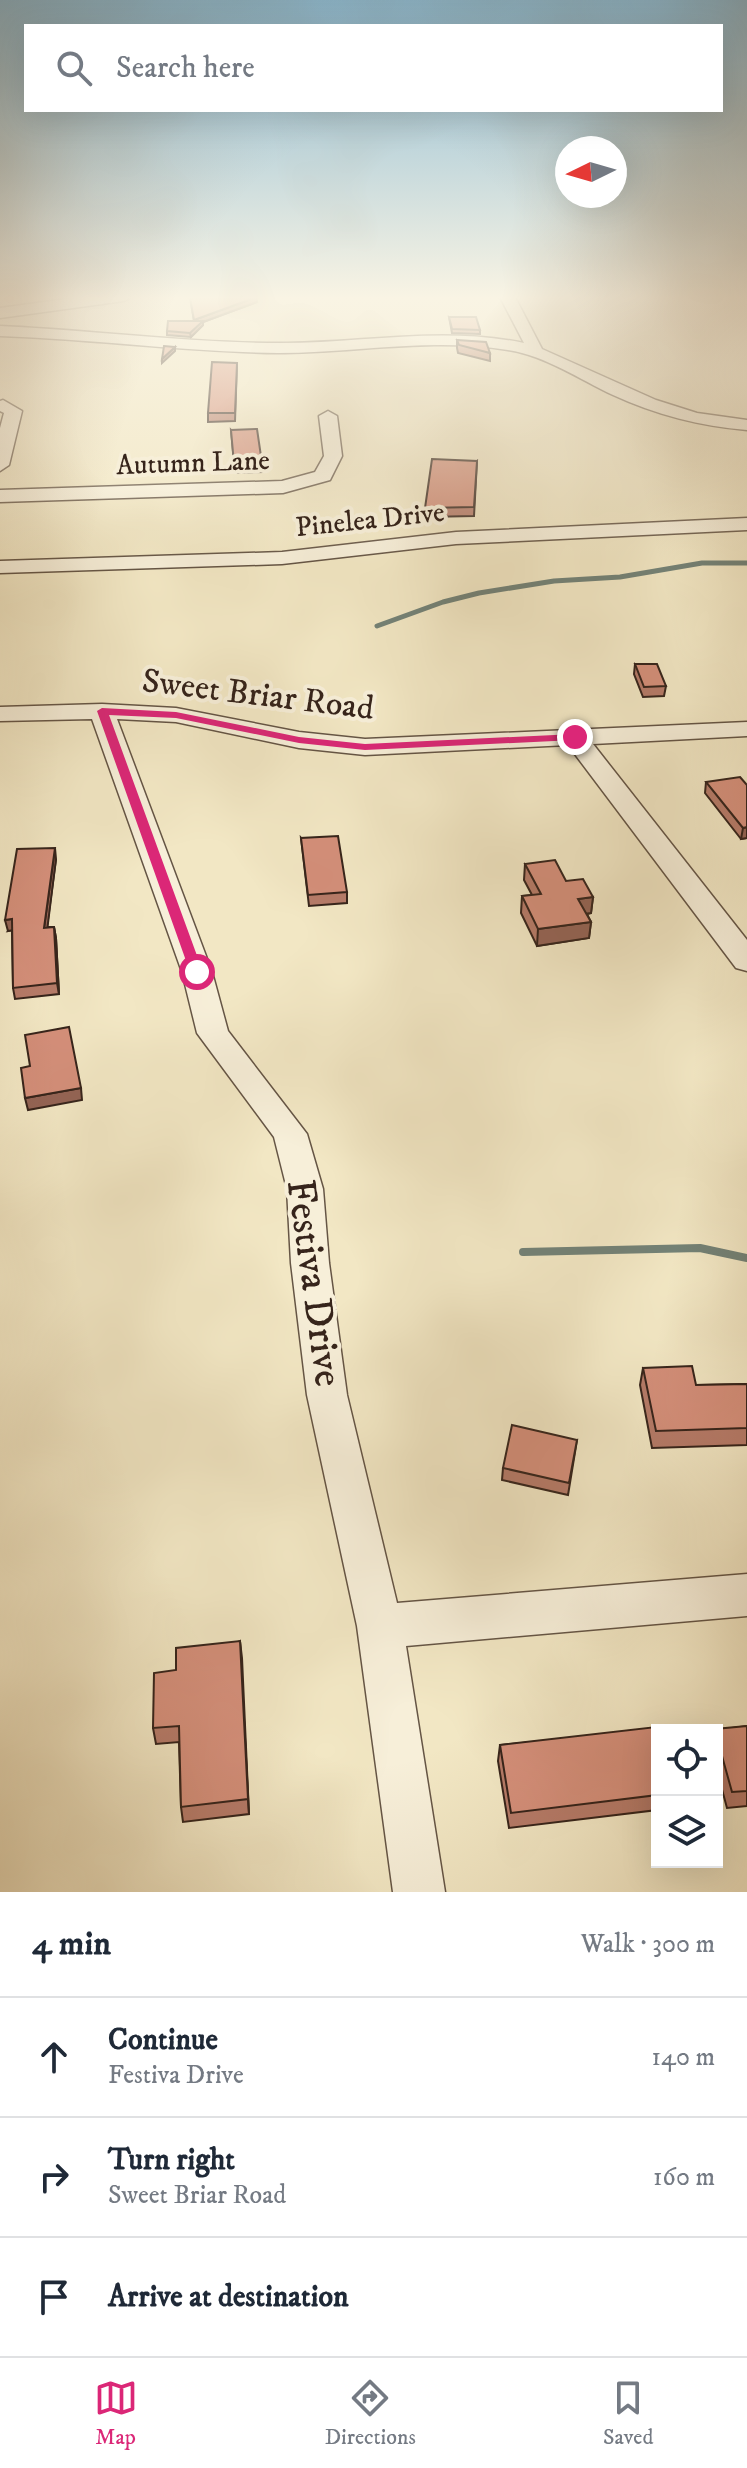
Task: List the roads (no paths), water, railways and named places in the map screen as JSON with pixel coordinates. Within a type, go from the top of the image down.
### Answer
[{"type":"street","points":[[609,385],[678,415],[747,425]]},
{"type":"street","points":[[0,465],[13,411],[3,405]]},
{"type":"street","name":"Autumn Lane","points":[[0,496],[283,487],[323,476],[333,456],[328,416]]},
{"type":"street","name":"Pinelea Drive","points":[[0,567],[282,558],[472,537],[747,524]]},
{"type":"street","name":"Sweet Briar Road","points":[[0,714],[102,711],[176,715],[299,740],[365,747],[747,729]]},
{"type":"street","name":"Festiva Drive","points":[[102,711],[197,972],[213,1033],[290,1134],[305,1189],[310,1263],[327,1395],[380,1626],[419,1892]]},
{"type":"street","points":[[575,737],[747,961]]},
{"type":"street","points":[[380,1626],[747,1595]]},
{"type":"waterway","points":[[377,626],[443,602],[479,593],[554,581],[620,577],[702,563],[747,563]]},
{"type":"waterway","points":[[523,1252],[700,1248],[747,1258]]}]
